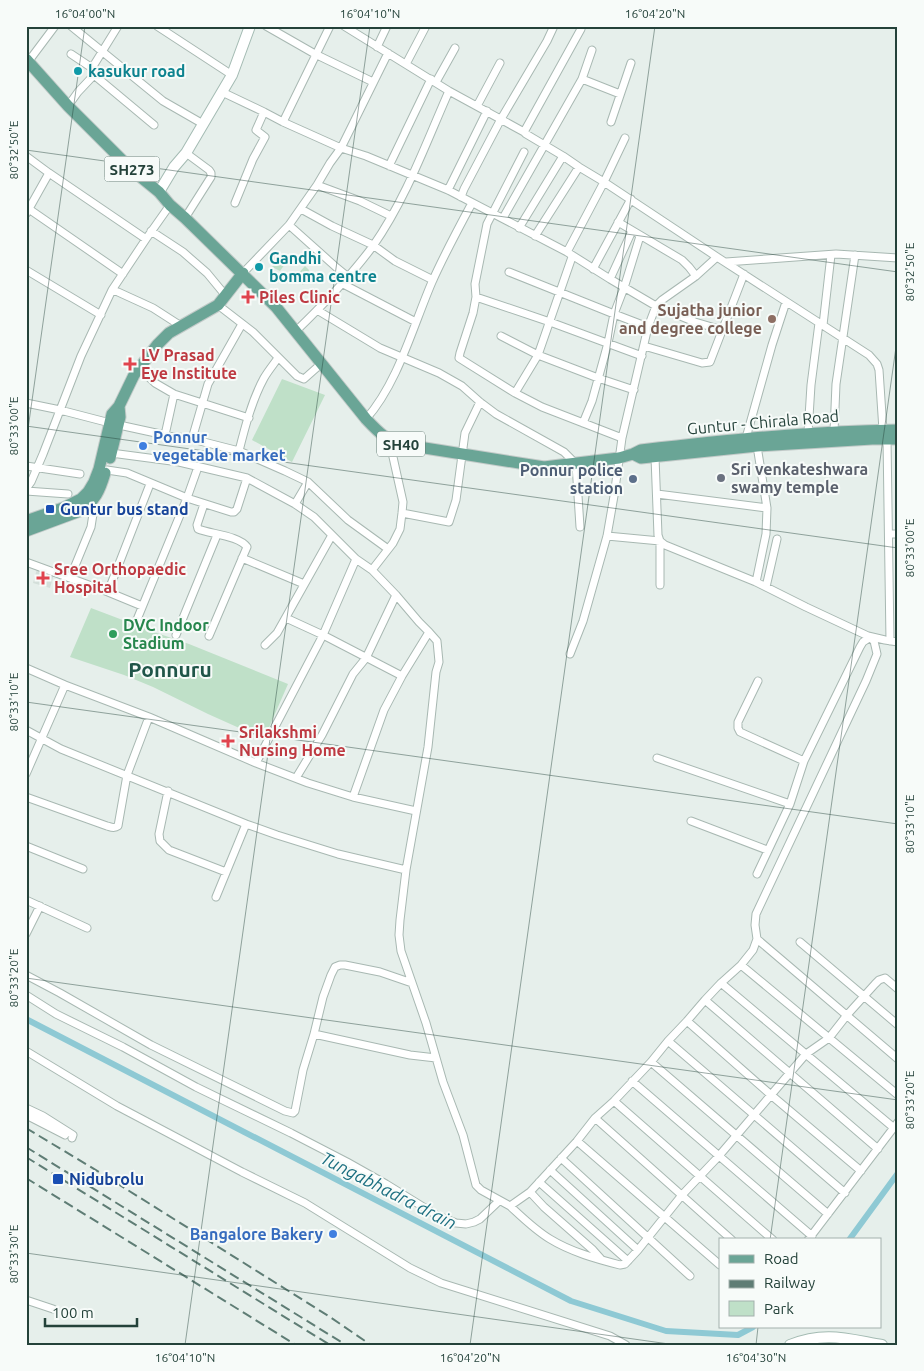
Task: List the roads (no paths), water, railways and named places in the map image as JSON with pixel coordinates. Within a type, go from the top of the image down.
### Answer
[{"type":"main road","name":"Guntur - Chirala Road","points":[[27,61],[68,106],[132,170],[159,192],[170,205],[186,218],[276,307],[366,419],[380,434],[392,441],[462,455],[544,468],[619,458],[640,450],[746,438],[834,432],[889,436]]},
{"type":"main road","points":[[26,521],[63,508],[81,499],[88,492],[99,469],[114,424],[120,417],[119,406],[134,375],[157,345],[169,333],[218,305],[243,273]]},
{"type":"main road","points":[[26,531],[80,511],[91,503],[98,494],[107,470],[114,424]]},
{"type":"main road","name":"Guntur - Chirala Road","points":[[633,454],[640,458],[655,457],[757,446],[889,436],[898,430]]},
{"type":"street","points":[[27,61],[55,26]]},
{"type":"street","points":[[71,26],[163,101],[202,124]]},
{"type":"street","points":[[68,106],[93,71],[118,26]]},
{"type":"street","points":[[157,26],[232,75]]},
{"type":"street","points":[[266,26],[315,54],[373,82]]},
{"type":"street","points":[[283,122],[330,26]]},
{"type":"street","points":[[344,26],[449,91],[524,132],[631,199],[717,258],[869,355],[877,364],[889,436],[889,534],[894,641],[863,642],[860,646],[804,761],[790,804],[757,874]]},
{"type":"street","points":[[378,46],[387,26]]},
{"type":"street","points":[[406,64],[426,26]]},
{"type":"street","points":[[462,197],[501,119],[554,26]]},
{"type":"street","points":[[159,192],[174,167],[186,154],[232,75],[246,28]]},
{"type":"street","points":[[524,132],[581,29]]},
{"type":"street","points":[[389,166],[433,81],[455,48]]},
{"type":"street","points":[[502,218],[582,79],[592,50]]},
{"type":"street","points":[[243,273],[289,225],[317,185],[341,148],[388,53]]},
{"type":"street","points":[[71,54],[154,125]]},
{"type":"street","points":[[477,106],[500,63]]},
{"type":"street","points":[[611,122],[631,63]]},
{"type":"street","points":[[582,79],[620,94]]},
{"type":"street","points":[[296,331],[346,280],[373,245],[413,175],[449,91]]},
{"type":"street","points":[[222,92],[341,148],[448,190],[570,255],[656,306],[695,322],[722,330]]},
{"type":"street","points":[[448,190],[487,111]]},
{"type":"street","points":[[234,203],[253,159],[265,137],[256,130],[264,112]]},
{"type":"street","points":[[515,393],[538,355],[560,292],[570,255],[625,138]]},
{"type":"street","points":[[524,152],[487,224],[475,284],[476,296],[473,313],[460,358],[515,393],[542,406],[622,438]]},
{"type":"street","points":[[186,154],[211,173],[211,177],[186,218]]},
{"type":"street","points":[[26,156],[146,239]]},
{"type":"street","points":[[519,228],[563,156]]},
{"type":"street","points":[[535,236],[579,167]]},
{"type":"street","points":[[49,173],[27,210],[122,274]]},
{"type":"street","points":[[317,185],[391,216]]},
{"type":"street","points":[[593,269],[631,199]]},
{"type":"street","points":[[366,419],[376,407],[402,358],[433,280],[472,203]]},
{"type":"street","points":[[68,494],[26,490],[37,468],[81,356],[112,290],[170,205]]},
{"type":"street","points":[[301,209],[373,245],[395,261],[433,280]]},
{"type":"street","points":[[618,222],[682,260],[696,276]]},
{"type":"street","points":[[289,225],[336,268],[346,280],[416,322]]},
{"type":"street","points":[[151,231],[183,252],[207,273],[226,296]]},
{"type":"street","points":[[610,279],[632,231]]},
{"type":"street","points":[[583,423],[592,401],[614,314],[640,236]]},
{"type":"street","points":[[725,262],[831,254],[898,258]]},
{"type":"street","points":[[808,434],[811,385],[831,254]]},
{"type":"street","points":[[834,432],[836,384],[855,256]]},
{"type":"street","points":[[570,654],[582,621],[607,536],[622,438],[648,327],[656,306],[662,300],[696,276],[717,258]]},
{"type":"street","points":[[26,270],[101,315]]},
{"type":"street","points":[[509,272],[648,327]]},
{"type":"street","points":[[644,346],[702,363],[712,360],[744,274]]},
{"type":"street","points":[[112,290],[141,302],[181,326]]},
{"type":"street","points":[[476,296],[642,356]]},
{"type":"street","points":[[746,438],[786,302]]},
{"type":"street","points":[[218,305],[253,332],[296,376],[304,379],[322,363]]},
{"type":"street","points":[[317,310],[380,348],[439,373],[462,386],[496,414],[564,452],[576,464],[580,527]]},
{"type":"street","points":[[192,440],[208,384],[242,324]]},
{"type":"street","points":[[501,336],[538,355],[634,390]]},
{"type":"street","points":[[239,451],[259,388],[278,358]]},
{"type":"street","points":[[139,368],[164,390],[249,418]]},
{"type":"street","points":[[165,435],[174,394]]},
{"type":"street","points":[[402,513],[449,522],[456,500],[465,433],[480,402]]},
{"type":"street","points":[[26,403],[239,451],[308,482],[348,520],[388,550]]},
{"type":"street","points":[[372,570],[394,543],[400,529],[403,502],[391,448],[380,434]]},
{"type":"street","points":[[756,582],[766,534],[767,508],[757,446]]},
{"type":"street","points":[[111,453],[179,462],[247,478],[295,504],[314,517],[356,559],[372,570],[437,641],[439,662],[436,672],[426,764],[406,870],[400,920],[401,951],[426,1023],[450,1104],[463,1134],[476,1185],[481,1190],[510,1206],[535,1229],[552,1241],[602,1260],[620,1265],[625,1264],[682,1195],[736,1136],[789,1073],[806,1054],[829,1038],[879,980],[885,978],[898,989]]},
{"type":"street","points":[[655,457],[658,535],[660,541],[660,585]]},
{"type":"street","points":[[26,466],[80,474]]},
{"type":"street","points":[[136,622],[198,467]]},
{"type":"street","points":[[107,470],[127,473],[187,498],[232,512],[236,511],[247,478]]},
{"type":"street","points":[[295,504],[308,482]]},
{"type":"street","points":[[108,592],[150,484]]},
{"type":"street","points":[[657,494],[767,508]]},
{"type":"street","points":[[70,578],[91,527],[93,514],[91,503]]},
{"type":"street","points":[[204,504],[197,527],[201,530],[237,540],[247,547],[209,636]]},
{"type":"street","points":[[176,635],[217,534]]},
{"type":"street","points":[[889,534],[898,534]]},
{"type":"street","points":[[265,645],[277,634],[332,535]]},
{"type":"street","points":[[510,1206],[530,1192],[577,1141],[595,1118],[651,1062],[668,1040],[721,983],[741,965],[753,950],[757,939],[756,914],[877,654],[872,641],[766,586],[665,545],[660,541],[607,536]]},
{"type":"street","points":[[766,586],[777,539]]},
{"type":"street","points":[[242,558],[304,584]]},
{"type":"street","points":[[256,763],[323,635],[356,559]]},
{"type":"street","points":[[26,562],[142,606]]},
{"type":"street","points":[[296,778],[322,735],[353,674],[366,658],[396,595]]},
{"type":"street","points":[[286,618],[402,676]]},
{"type":"street","points":[[353,797],[384,710],[429,632]]},
{"type":"street","points":[[26,668],[296,778],[353,797],[416,811]]},
{"type":"street","points":[[758,681],[738,722],[740,732],[804,761]]},
{"type":"street","points":[[26,774],[65,685]]},
{"type":"street","points":[[26,796],[107,826],[118,826],[127,775],[149,717]]},
{"type":"street","points":[[26,730],[61,748],[246,824],[338,854],[406,870]]},
{"type":"street","points":[[657,758],[790,804]]},
{"type":"street","points":[[168,791],[159,834],[160,841],[169,850],[226,872]]},
{"type":"street","points":[[691,821],[767,850]]},
{"type":"street","points":[[216,896],[246,824]]},
{"type":"street","points":[[26,846],[84,869]]},
{"type":"street","points":[[26,900],[87,928]]},
{"type":"street","points":[[26,934],[40,906]]},
{"type":"street","points":[[757,939],[898,1058]]},
{"type":"street","points":[[800,942],[898,1025]]},
{"type":"street","points":[[26,975],[151,1045],[290,1113],[295,1111],[303,1070],[323,997],[335,967],[340,965],[380,972],[412,982]]},
{"type":"street","points":[[741,965],[898,1095]]},
{"type":"street","points":[[632,1082],[810,1238],[896,1125],[806,1054],[721,983]]},
{"type":"street","points":[[26,995],[85,1029],[347,1162],[438,1216],[456,1223],[466,1224],[474,1222],[485,1215],[498,1200]]},
{"type":"street","points":[[705,1000],[878,1149]]},
{"type":"street","points":[[687,1021],[861,1171]]},
{"type":"street","points":[[314,1034],[402,1053],[436,1058]]},
{"type":"street","points":[[668,1040],[845,1193]]},
{"type":"street","points":[[26,1051],[117,1106],[305,1203],[410,1268],[441,1283],[610,1336],[626,1345]]},
{"type":"street","points":[[651,1062],[828,1214]]},
{"type":"street","points":[[614,1101],[771,1238]]},
{"type":"street","points":[[26,1108],[63,1128],[73,1135],[74,1138],[26,1115]]},
{"type":"street","points":[[595,1118],[730,1238]]},
{"type":"street","points":[[577,1141],[719,1264]]},
{"type":"street","points":[[561,1158],[690,1276]]},
{"type":"street","points":[[550,1170],[638,1250]]},
{"type":"street","points":[[539,1182],[628,1261]]},
{"type":"street","points":[[530,1192],[602,1260]]},
{"type":"street","points":[[26,1300],[53,1309]]},
{"type":"street","points":[[790,1345],[827,1336],[882,1345]]},
{"type":"waterway","name":"Tungabhadra drain","points":[[26,1019],[571,1301],[666,1331],[738,1335],[751,1328]]},
{"type":"waterway","name":"Tungabhadra drain","points":[[850,1238],[898,1173]]},
{"type":"railway","points":[[26,1128],[330,1317],[371,1345]]},
{"type":"railway","points":[[26,1147],[346,1345]]},
{"type":"railway","points":[[26,1157],[330,1345]]},
{"type":"railway","points":[[26,1178],[296,1345]]},
{"type":"place","name":"kasukur road","points":[[78,71]]},
{"type":"place","name":"Gandhi bomma centre","points":[[259,267]]},
{"type":"place","name":"Piles Clinic","points":[[248,297]]},
{"type":"place","name":"Sujatha junior and degree college","points":[[772,319]]},
{"type":"place","name":"LV Prasad Eye Institute","points":[[130,364]]},
{"type":"place","name":"Ponnur vegetable market","points":[[143,446]]},
{"type":"place","name":"Sri venkateshwara swamy temple","points":[[721,478]]},
{"type":"place","name":"Ponnur police station","points":[[633,479]]},
{"type":"place","name":"Guntur bus stand","points":[[50,509]]},
{"type":"place","name":"Sree Orthopaedic Hospital","points":[[43,578]]},
{"type":"place","name":"DVC Indoor Stadium","points":[[113,634]]},
{"type":"place","name":"Srilakshmi Nursing Home","points":[[228,741]]},
{"type":"place","name":"Nidubrolu","points":[[58,1179]]},
{"type":"place","name":"Bangalore Bakery","points":[[333,1234]]},
{"type":"district","name":"Ponnuru","points":[[170,669]]}]
